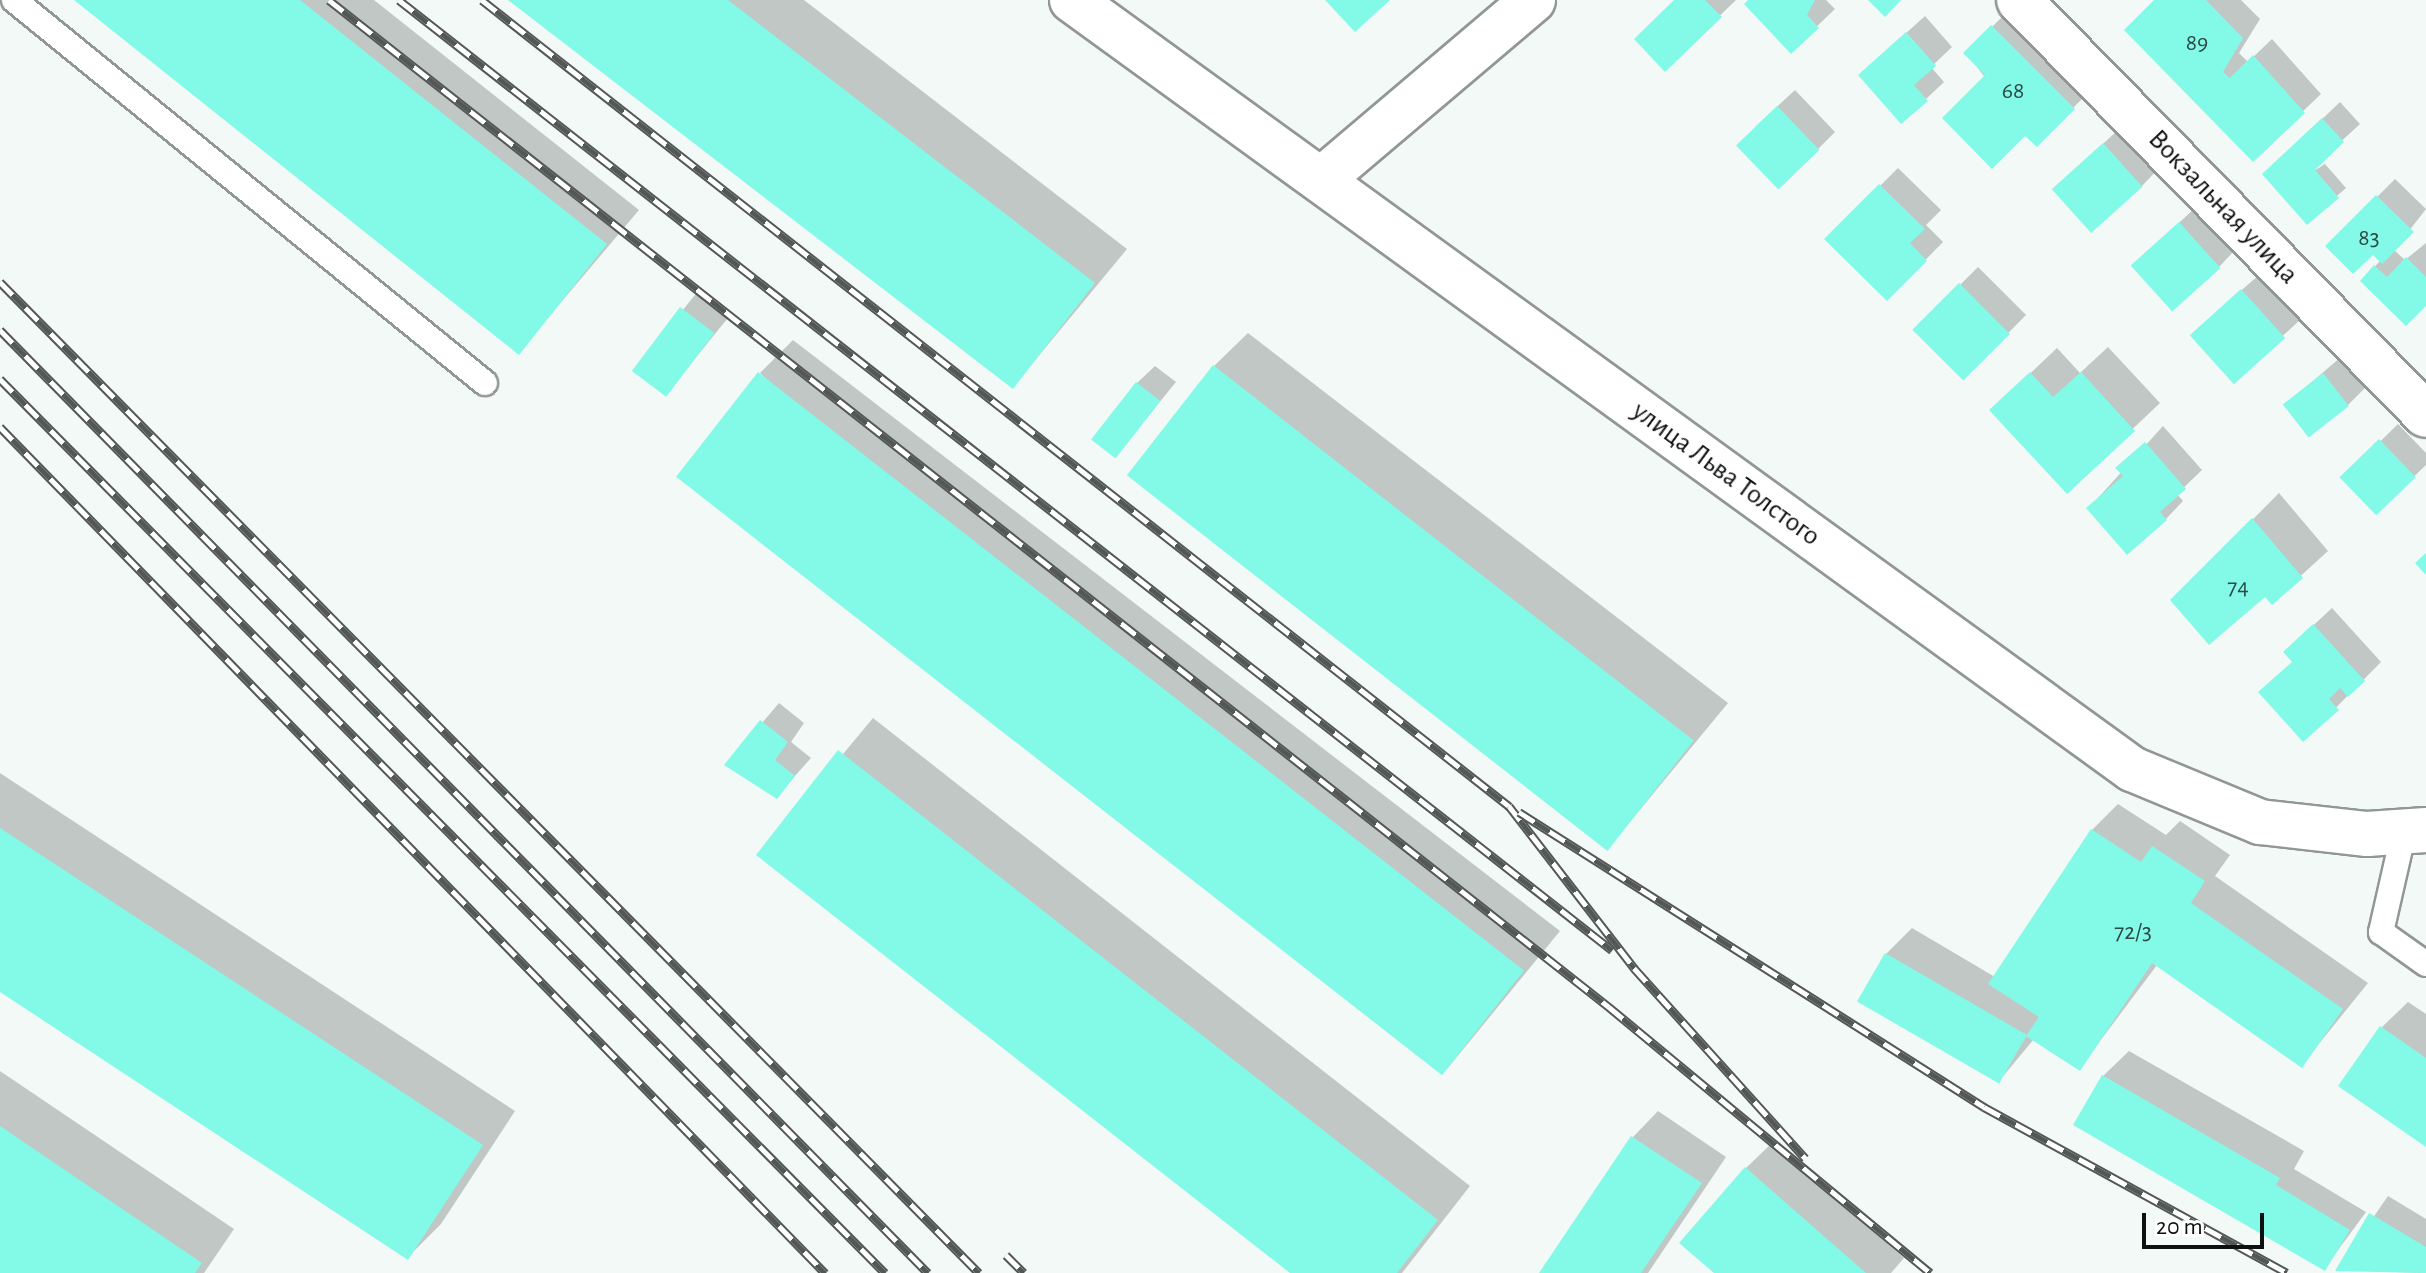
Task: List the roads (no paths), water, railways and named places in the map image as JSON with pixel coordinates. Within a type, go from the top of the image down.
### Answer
[{"type":"street","name":"улица Льва Толстого","points":[[1072,0],[2132,769],[2260,822],[2415,831]]},
{"type":"street","points":[[1321,180],[1533,0]]},
{"type":"street","name":"Вокзальная улица","points":[[2019,0],[2426,415]]},
{"type":"lane","points":[[14,0],[485,383]]},
{"type":"lane","points":[[2415,831],[2381,932],[2426,964]]},
{"type":"railway","points":[[329,0],[1609,1007],[1930,1273]]},
{"type":"railway","points":[[399,0],[1612,950]]},
{"type":"railway","points":[[482,0],[1509,806],[1634,968],[1805,1158]]},
{"type":"railway","points":[[0,282],[979,1273]]},
{"type":"railway","points":[[0,330],[928,1273]]},
{"type":"railway","points":[[0,379],[885,1273]]},
{"type":"railway","points":[[0,427],[825,1273]]},
{"type":"railway","points":[[1519,812],[1984,1107],[2287,1273]]},
{"type":"railway","points":[[1006,1255],[1024,1273]]}]
